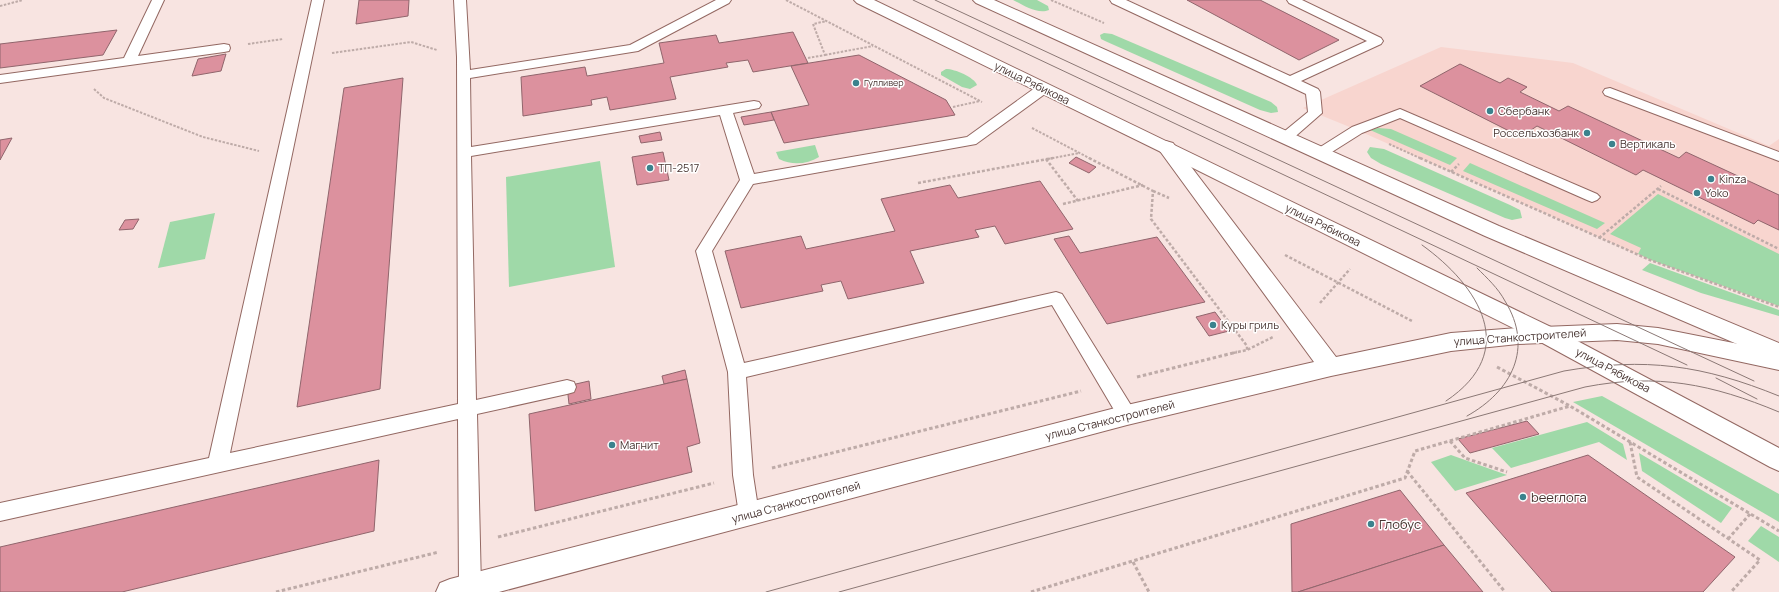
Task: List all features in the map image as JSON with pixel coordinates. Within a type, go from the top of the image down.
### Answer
[{"type":"main road","name":"улица Рябикова","points":[[862,0],[1166,147],[1545,334],[1779,460]]},
{"type":"main road","points":[[981,0],[1492,231],[1779,353]]},
{"type":"main road","points":[[1166,147],[1331,367]]},
{"type":"main road","name":"улица Станкостроителей","points":[[460,589],[1127,415],[1331,367],[1451,342],[1545,334],[1617,332],[1658,336],[1779,361]]},
{"type":"lane","points":[[129,61],[158,0]]},
{"type":"lane","points":[[218,464],[318,0]]},
{"type":"lane","points":[[460,0],[464,153],[467,409],[460,589]]},
{"type":"lane","points":[[462,75],[633,48],[725,0]]},
{"type":"lane","points":[[1116,0],[1314,92],[1315,113],[1285,138]]},
{"type":"lane","points":[[1291,81],[1377,41],[1293,0]]},
{"type":"lane","points":[[0,78],[224,48]]},
{"type":"lane","points":[[749,514],[743,475],[737,372],[704,252],[748,180],[971,141],[1044,88]]},
{"type":"lane","points":[[1610,92],[1779,157]]},
{"type":"lane","points":[[464,153],[754,105]]},
{"type":"lane","points":[[725,110],[748,180]]},
{"type":"lane","points":[[1319,154],[1357,130],[1400,113],[1592,197]]},
{"type":"lane","points":[[737,372],[1056,298],[1127,415]]},
{"type":"lane","points":[[0,512],[566,388]]},
{"type":"path","points":[[0,6],[23,0]]},
{"type":"path","points":[[786,0],[1153,191],[1151,219],[1247,346],[1247,350]]},
{"type":"path","points":[[825,55],[813,24],[827,21]]},
{"type":"path","points":[[224,48],[310,36]]},
{"type":"path","points":[[305,57],[411,42],[462,57]]},
{"type":"path","points":[[808,58],[874,46]]},
{"type":"path","points":[[72,69],[104,98],[203,137],[284,157]]},
{"type":"path","points":[[953,106],[981,101]]},
{"type":"path","points":[[918,183],[1080,153]]},
{"type":"path","points":[[1046,159],[1078,201]]},
{"type":"path","points":[[1451,172],[1650,260],[1779,308]]},
{"type":"path","points":[[1063,204],[1144,185]]},
{"type":"path","points":[[1599,238],[1661,186]]},
{"type":"path","points":[[1658,189],[1779,248]]},
{"type":"path","points":[[1338,282],[1350,269]]},
{"type":"path","points":[[1031,592],[1405,478],[1415,452],[1570,406],[1779,531]]},
{"type":"path","points":[[1450,441],[1465,458],[1507,472]]},
{"type":"path","points":[[1630,441],[1637,477],[1760,560],[1731,592]]},
{"type":"path","points":[[1407,471],[1505,592]]},
{"type":"path","points":[[1728,539],[1750,514]]},
{"type":"path","points":[[1133,562],[1149,592]]},
{"type":"shaded area","points":[[1441,47],[1573,63],[1769,146],[1779,139],[1779,307],[1650,260],[1357,130],[1303,108]]},
{"type":"green space","points":[[1013,0],[1037,0],[1048,6],[1049,10],[1035,10]]},
{"type":"green space","points":[[1104,33],[1112,34],[1271,102],[1277,107],[1278,112],[1271,113],[1260,110],[1105,41],[1101,39],[1100,35]]},
{"type":"green space","points":[[946,69],[964,74],[972,79],[977,85],[970,89],[962,87],[941,75],[941,72]]},
{"type":"green space","points":[[1378,128],[1391,129],[1457,158],[1450,165],[1370,130]]},
{"type":"green space","points":[[815,145],[819,157],[805,163],[789,163],[779,159],[776,152]]},
{"type":"green space","points":[[1370,147],[1384,149],[1510,205],[1520,210],[1522,218],[1512,220],[1505,218],[1381,164],[1371,158],[1367,152]]},
{"type":"green space","points":[[600,161],[615,267],[509,287],[506,177]]},
{"type":"green space","points":[[1470,163],[1605,223],[1597,229],[1463,171]]},
{"type":"green space","points":[[1658,194],[1779,254],[1779,306],[1651,260],[1638,254],[1641,248],[1610,234]]},
{"type":"green space","points":[[215,213],[205,259],[158,268],[170,222]]},
{"type":"green space","points":[[1650,263],[1779,310],[1779,316],[1701,293],[1642,270]]},
{"type":"green space","points":[[1602,396],[1779,494],[1779,522],[1573,402]]},
{"type":"green space","points":[[1587,422],[1623,444],[1627,460],[1599,442],[1511,468],[1492,448]]},
{"type":"green space","points":[[1639,453],[1732,508],[1721,523],[1642,471]]},
{"type":"green space","points":[[1451,455],[1507,475],[1455,491],[1431,462]]},
{"type":"green space","points":[[1761,526],[1779,537],[1779,562],[1748,541]]},
{"type":"building","points":[[359,0],[409,0],[408,16],[356,24]]},
{"type":"building","points":[[1187,0],[1260,0],[1339,40],[1299,60]]},
{"type":"building","points":[[117,30],[103,55],[0,68],[0,44]]},
{"type":"building","points":[[793,32],[808,63],[753,72],[748,60],[726,63],[728,67],[670,77],[676,99],[610,110],[607,97],[591,100],[592,105],[523,116],[521,77],[585,67],[587,76],[664,63],[659,43],[716,35],[719,43]]},
{"type":"building","points":[[226,54],[221,71],[192,76],[198,59]]},
{"type":"building","name":"Гулливер","points":[[859,55],[946,100],[955,115],[784,143],[771,112],[809,105],[791,66]]},
{"type":"building","name":"Вертикаль","points":[[1460,64],[1500,83],[1508,78],[1527,87],[1520,92],[1559,111],[1568,106],[1679,158],[1686,152],[1779,195],[1779,230],[1758,220],[1754,224],[1643,170],[1636,175],[1537,126],[1521,137],[1420,86]]},
{"type":"building","points":[[403,78],[380,389],[297,407],[344,88]]},
{"type":"building","points":[[771,112],[774,120],[744,125],[741,117]]},
{"type":"building","points":[[660,132],[662,140],[641,143],[639,136]]},
{"type":"building","points":[[12,138],[0,160],[0,140]]},
{"type":"building","name":"ТП-2517","points":[[663,152],[669,180],[637,185],[632,157]]},
{"type":"building","points":[[1076,157],[1096,167],[1089,173],[1069,163]]},
{"type":"building","points":[[1040,181],[1073,229],[1005,244],[995,226],[975,230],[979,237],[910,251],[924,283],[848,299],[841,281],[821,285],[823,291],[741,308],[725,251],[801,236],[806,249],[895,231],[881,199],[950,185],[958,198]]},
{"type":"building","points":[[139,219],[133,229],[119,230],[125,220]]},
{"type":"building","points":[[1069,236],[1080,253],[1157,237],[1205,302],[1107,324],[1054,239]]},
{"type":"building","points":[[1215,312],[1229,331],[1209,336],[1196,317]]},
{"type":"building","points":[[685,370],[687,379],[664,384],[662,376]]},
{"type":"building","name":"Магнит","points":[[687,379],[700,443],[687,447],[692,472],[535,511],[529,414]]},
{"type":"building","points":[[589,381],[591,399],[569,404],[567,386]]},
{"type":"building","points":[[1527,421],[1539,434],[1470,453],[1458,439]]},
{"type":"building","points":[[1588,455],[1735,557],[1703,592],[1552,592],[1466,493]]},
{"type":"building","points":[[379,460],[374,531],[122,592],[0,592],[0,547]]},
{"type":"building","points":[[1400,490],[1444,545],[1298,592],[1292,592],[1291,524]]},
{"type":"building","points":[[1444,545],[1483,592],[1298,592]]},
{"type":"tram line","points":[[913,0],[1687,365]]},
{"type":"tram line","points":[[935,0],[1754,381]]},
{"type":"tram line","points":[[1422,245],[1442,261],[1460,280],[1474,299],[1484,320],[1486,340],[1482,361],[1469,382],[1446,401]]},
{"type":"tram line","points":[[1477,268],[1492,283],[1505,301],[1514,318],[1518,335],[1518,351],[1514,367],[1500,389]]},
{"type":"tram line","points":[[1500,389],[1564,371],[1593,367],[1648,365],[1699,371],[1725,377],[1779,396]]},
{"type":"tram line","points":[[1716,378],[1757,399]]},
{"type":"tram line","points":[[839,592],[1585,387],[1636,381],[1660,381],[1684,384],[1731,394],[1779,412]]},
{"type":"tram line","points":[[766,592],[1500,389]]},
{"type":"tram line","points":[[1467,416],[1483,406],[1500,389]]},
{"type":"place","name":"Гулливер","points":[[856,83]]},
{"type":"place","name":"Сбербанк","points":[[1490,111]]},
{"type":"place","name":"Россельхозбанк","points":[[1587,133]]},
{"type":"place","name":"Вертикаль","points":[[1612,144]]},
{"type":"place","name":"ТП-2517","points":[[650,168]]},
{"type":"place","name":"Kinza","points":[[1711,179]]},
{"type":"place","name":"Yoko","points":[[1697,193]]},
{"type":"place","name":"Куры гриль","points":[[1213,325]]},
{"type":"place","name":"Магнит","points":[[612,445]]},
{"type":"place","name":"beerлога","points":[[1523,497]]},
{"type":"place","name":"Глобус","points":[[1371,524]]}]
